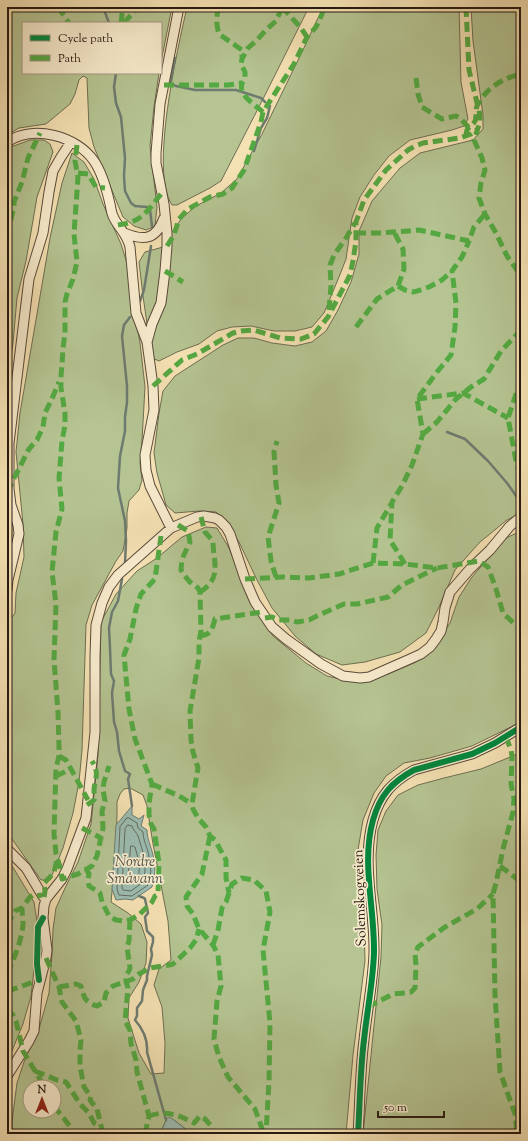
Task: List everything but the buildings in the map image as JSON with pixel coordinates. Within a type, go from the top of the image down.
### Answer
[{"type":"street","points":[[147,342],[152,324],[161,303],[167,246],[164,204],[156,163],[156,153],[160,104],[179,7]]},
{"type":"street","points":[[7,142],[17,136],[33,133],[46,134],[57,136],[83,149],[95,162],[105,188],[112,214],[129,241],[132,258],[136,313],[147,342],[154,400],[154,410],[145,455],[146,470],[150,486],[171,528]]},
{"type":"street","points":[[7,590],[19,534],[8,488],[9,443],[29,280],[43,232],[54,171],[61,156],[71,142]]},
{"type":"street","points":[[124,233],[140,238],[150,237],[160,229],[165,217]]},
{"type":"street","points":[[7,1076],[34,1031],[37,993],[47,954],[43,912],[46,899],[65,874],[86,818],[95,732],[95,635],[102,603],[109,587],[118,575],[171,528],[198,517],[210,516],[220,520],[230,534],[245,579],[255,602],[272,627],[321,664],[343,676],[360,678],[369,676],[410,659],[430,647],[441,631],[445,608],[450,592],[470,568],[490,550],[510,526],[521,518]]},
{"type":"street","name":"Solemskogveien","points":[[358,1134],[361,1067],[374,955],[374,930],[368,874],[369,846],[372,822],[378,805],[393,784],[401,777],[414,770],[477,752],[521,728]]},
{"type":"street","points":[[7,849],[26,868],[46,899]]},
{"type":"green space","points":[[7,7],[172,7],[162,57],[162,22],[22,22],[22,74],[159,74],[150,146],[157,207],[155,226],[146,230],[134,226],[123,217],[94,147],[89,128],[87,78],[83,76],[79,80],[70,104],[46,124],[19,128],[7,135]]},
{"type":"green space","points":[[187,7],[309,7],[221,181],[177,205],[172,205],[166,188],[163,165],[164,138],[172,79]]},
{"type":"green space","points":[[324,7],[459,7],[461,82],[468,119],[464,126],[410,140],[389,156],[374,175],[360,197],[352,218],[346,259],[339,277],[324,313],[312,327],[295,331],[274,331],[251,326],[232,327],[217,331],[199,344],[177,352],[159,361],[152,358],[139,262],[145,252],[163,247],[182,218],[196,206],[221,193],[237,179],[262,134]]},
{"type":"green space","points":[[471,7],[521,7],[521,513],[507,520],[480,542],[455,570],[426,633],[400,652],[365,662],[342,665],[316,654],[295,636],[272,608],[239,542],[228,524],[216,512],[199,511],[175,513],[166,505],[157,473],[154,453],[163,391],[175,376],[223,345],[238,338],[254,338],[272,343],[295,346],[312,342],[326,331],[351,282],[359,254],[359,231],[372,201],[400,168],[420,153],[473,140],[483,129],[483,115],[473,41]]},
{"type":"green space","points":[[30,140],[44,140],[50,144],[53,152],[37,197],[26,261],[17,298],[13,343],[7,382],[7,151],[11,147]]},
{"type":"green space","points":[[72,153],[84,162],[94,179],[103,204],[121,244],[129,270],[145,387],[140,463],[142,480],[139,490],[129,501],[127,528],[123,551],[92,605],[86,625],[82,750],[79,782],[73,813],[63,848],[50,880],[41,880],[7,832],[7,624],[15,613],[16,593],[24,557],[23,524],[16,452],[20,413],[50,238],[62,183]]},
{"type":"green space","points":[[206,527],[217,528],[229,548],[248,598],[273,636],[306,663],[327,676],[348,681],[388,674],[416,662],[436,645],[450,623],[459,597],[472,577],[506,538],[521,531],[521,722],[472,746],[430,758],[404,763],[386,776],[374,793],[363,820],[357,856],[359,891],[364,925],[365,961],[353,1055],[346,1134],[192,1134],[174,1120],[166,1120],[160,1134],[12,1134],[12,1121],[17,1083],[25,1059],[39,1029],[49,993],[53,929],[56,908],[78,862],[91,824],[98,755],[101,622],[116,594],[137,571],[157,558],[182,537]],"holes":[[[130,788],[143,795],[147,806],[168,921],[171,960],[159,969],[154,985],[162,1007],[165,1043],[164,1073],[151,1074],[139,1053],[128,1018],[129,998],[139,982],[146,963],[147,942],[141,924],[111,902],[116,851],[117,802],[124,789]]]},
{"type":"green space","points":[[521,751],[521,1134],[363,1134],[381,957],[382,925],[377,889],[376,855],[378,830],[386,811],[398,795],[418,785],[481,769]]},
{"type":"green space","points":[[7,859],[34,902],[37,922],[36,953],[31,996],[23,1024],[7,1063]]},
{"type":"water","name":"Nordre Småvann","points":[[132,806],[132,815],[139,819],[144,815],[141,826],[147,830],[155,864],[154,879],[152,887],[133,900],[116,900],[112,889],[116,825]]},
{"type":"water","points":[[169,1117],[192,1134],[160,1134],[167,1118]]},
{"type":"waterway","points":[[103,7],[109,22]]},
{"type":"waterway","points":[[175,58],[170,83],[176,86],[195,90],[236,90],[261,98],[265,102]]},
{"type":"waterway","points":[[116,74],[114,87],[116,103],[121,117],[125,158],[125,191],[131,203],[135,206],[147,207],[150,210],[152,226]]},
{"type":"waterway","points":[[254,151],[270,106]]},
{"type":"waterway","points":[[140,301],[144,290],[151,246]]},
{"type":"waterway","points":[[125,563],[125,521],[118,488],[120,456],[125,431],[127,402],[127,386],[122,336],[124,325],[130,317]]},
{"type":"waterway","points":[[447,432],[465,439],[488,461],[507,483],[521,503]]},
{"type":"waterway","points":[[122,579],[118,601],[112,612],[109,628],[111,674],[114,681],[112,693],[114,722],[117,732],[119,751],[125,771],[130,774],[128,779],[132,806]]},
{"type":"waterway","points":[[139,896],[145,899],[148,913],[145,917],[147,931],[153,937],[153,942],[147,980],[143,990],[142,1001],[137,1008],[137,1016],[135,1020],[143,1031],[146,1039],[147,1052],[166,1120]]},
{"type":"marked path","points":[[58,7],[68,22]]},
{"type":"marked path","points":[[121,22],[123,7]]},
{"type":"marked path","points":[[125,22],[138,7]]},
{"type":"marked path","points":[[219,7],[217,14],[217,27],[219,34],[242,50],[242,58]]},
{"type":"marked path","points":[[282,7],[307,37]]},
{"type":"marked path","points":[[167,246],[174,235],[179,219],[188,209],[210,197],[223,194],[232,188],[244,170],[261,122],[263,112],[294,64],[307,37],[316,27],[322,14],[323,7]]},
{"type":"marked path","points":[[466,7],[469,70],[480,115],[480,122],[474,140],[482,158],[485,170],[479,198],[485,214],[507,256],[521,276]]},
{"type":"marked path","points":[[263,112],[246,97],[241,89],[245,79],[245,72],[241,64],[248,48],[276,21],[282,8]]},
{"type":"marked path","points":[[466,136],[467,130],[475,121],[477,106],[485,94],[502,81],[521,74]]},
{"type":"marked path","points":[[416,78],[418,94],[422,107],[442,119],[456,116],[460,118],[469,128]]},
{"type":"marked path","points":[[164,85],[228,85],[242,83]]},
{"type":"marked path","points":[[153,386],[182,360],[197,354],[233,333],[254,330],[280,338],[301,339],[314,334],[328,317],[350,275],[356,241],[356,222],[364,200],[386,170],[408,150],[415,146],[423,143],[460,138],[471,134],[478,129]]},
{"type":"marked path","points":[[7,235],[14,202],[22,182],[28,158],[40,133]]},
{"type":"marked path","points":[[77,145],[75,161],[78,177],[74,234],[77,262],[65,302],[65,333],[61,376],[65,425],[59,478],[62,509],[56,532],[52,572],[56,604],[54,660],[59,747],[59,756],[56,768],[54,833],[56,854],[62,879],[78,874],[92,866],[97,856],[103,828],[102,811],[105,801],[103,789],[109,766]]},
{"type":"marked path","points":[[78,173],[88,174],[96,187],[105,188]]},
{"type":"marked path","points":[[118,225],[136,220],[148,210],[162,193]]},
{"type":"marked path","points":[[356,233],[419,230],[469,241],[474,227],[485,214]]},
{"type":"marked path","points":[[329,310],[331,286],[330,265],[334,255],[355,223]]},
{"type":"marked path","points":[[356,327],[377,299],[398,286],[404,269],[403,249],[394,232]]},
{"type":"marked path","points":[[405,564],[390,540],[392,502],[412,465],[423,434],[417,399],[451,355],[455,327],[456,303],[452,271],[462,257],[469,241]]},
{"type":"marked path","points":[[165,271],[183,282]]},
{"type":"marked path","points":[[398,286],[405,290],[414,292],[429,287],[442,280],[452,271]]},
{"type":"marked path","points":[[423,434],[437,422],[456,399],[484,379],[501,351],[521,330]]},
{"type":"marked path","points":[[521,379],[508,418],[516,461],[521,478]]},
{"type":"marked path","points":[[7,492],[29,449],[37,440],[43,427],[45,413],[59,382]]},
{"type":"marked path","points":[[417,399],[463,393],[508,418]]},
{"type":"marked path","points":[[276,577],[271,561],[268,537],[279,503],[276,485],[274,452],[277,441]]},
{"type":"marked path","points":[[373,563],[377,528],[391,504]]},
{"type":"marked path","points":[[200,592],[212,581],[215,569],[213,541],[205,532],[201,517]]},
{"type":"marked path","points":[[178,525],[188,531],[190,542],[182,559],[181,570],[200,592],[201,631],[199,641],[199,658],[190,711],[191,740],[198,768],[192,804],[198,818],[206,827],[210,836],[215,840],[226,860],[226,878],[229,893]]},
{"type":"marked path","points":[[86,869],[89,874],[89,886],[100,893],[102,902],[109,916],[116,920],[130,920],[140,914],[158,894],[159,863],[154,829],[149,815],[152,784],[135,739],[129,709],[124,655],[130,639],[136,609],[141,594],[155,579],[161,536]]},
{"type":"marked path","points":[[245,579],[282,577],[309,578],[339,574],[373,563],[405,564],[437,568],[479,561],[488,567],[503,613],[521,630]]},
{"type":"marked path","points":[[265,618],[272,617],[279,620],[291,620],[297,622],[309,620],[344,604],[357,604],[388,597],[402,585],[437,568]]},
{"type":"marked path","points":[[200,636],[209,632],[215,619],[262,612]]},
{"type":"marked path","points":[[506,737],[512,756],[511,784],[514,799],[513,812],[493,894],[495,995],[500,1072],[515,1114],[517,1134]]},
{"type":"marked path","points":[[59,756],[66,760],[88,800]]},
{"type":"marked path","points":[[87,805],[94,800],[96,769],[92,761]]},
{"type":"marked path","points":[[56,776],[71,769]]},
{"type":"marked path","points":[[152,784],[179,796],[192,804]]},
{"type":"marked path","points":[[82,828],[101,838]]},
{"type":"marked path","points":[[210,836],[202,874],[186,897],[187,906],[193,914],[199,929],[213,945],[218,955],[221,986],[217,1001],[214,1039],[219,1057],[228,1077],[255,1109],[264,1134]]},
{"type":"marked path","points":[[44,897],[44,883],[54,873],[57,859]]},
{"type":"marked path","points":[[500,866],[521,882]]},
{"type":"marked path","points":[[213,945],[218,930],[222,908],[226,902],[232,884],[242,878],[254,880],[266,891],[270,912],[263,950],[270,1023],[266,1134]]},
{"type":"marked path","points":[[368,1007],[393,994],[411,992],[415,988],[415,954],[418,947],[445,927],[477,909],[493,894]]},
{"type":"marked path","points":[[7,940],[9,921],[15,911],[22,908],[33,895],[42,895]]},
{"type":"marked path","points":[[7,973],[15,956],[21,936],[23,924],[22,908]]},
{"type":"marked path","points":[[130,920],[129,941],[127,947],[130,968],[126,975],[128,988],[125,1021],[130,1030],[131,1044],[136,1060],[137,1072],[149,1116],[145,1134]]},
{"type":"marked path","points":[[59,987],[76,984],[81,986],[86,999],[90,1003],[97,1006],[104,1002],[106,993],[113,986],[133,979],[150,968],[173,964],[190,948],[196,940],[199,929]]},
{"type":"marked path","points":[[46,958],[59,987],[62,1002],[76,1021],[81,1040],[80,1066],[84,1087],[91,1097],[90,1100],[97,1109],[103,1134]]},
{"type":"marked path","points":[[8,991],[39,980],[39,978]]},
{"type":"marked path","points":[[7,1009],[16,1021],[23,1051],[40,1079]]},
{"type":"marked path","points":[[35,1071],[66,1082],[80,1104],[89,1113],[94,1123],[102,1127]]},
{"type":"marked path","points":[[149,1116],[166,1113],[194,1123],[200,1116],[213,1128]]},
{"type":"marked path","points":[[62,1116],[76,1134]]},
{"type":"cycle path","points":[[358,1134],[365,1029],[374,953],[368,853],[373,820],[379,803],[383,796],[399,779],[414,770],[472,754],[495,743],[521,727]]},
{"type":"cycle path","points":[[39,980],[37,964],[38,927],[43,918]]}]
